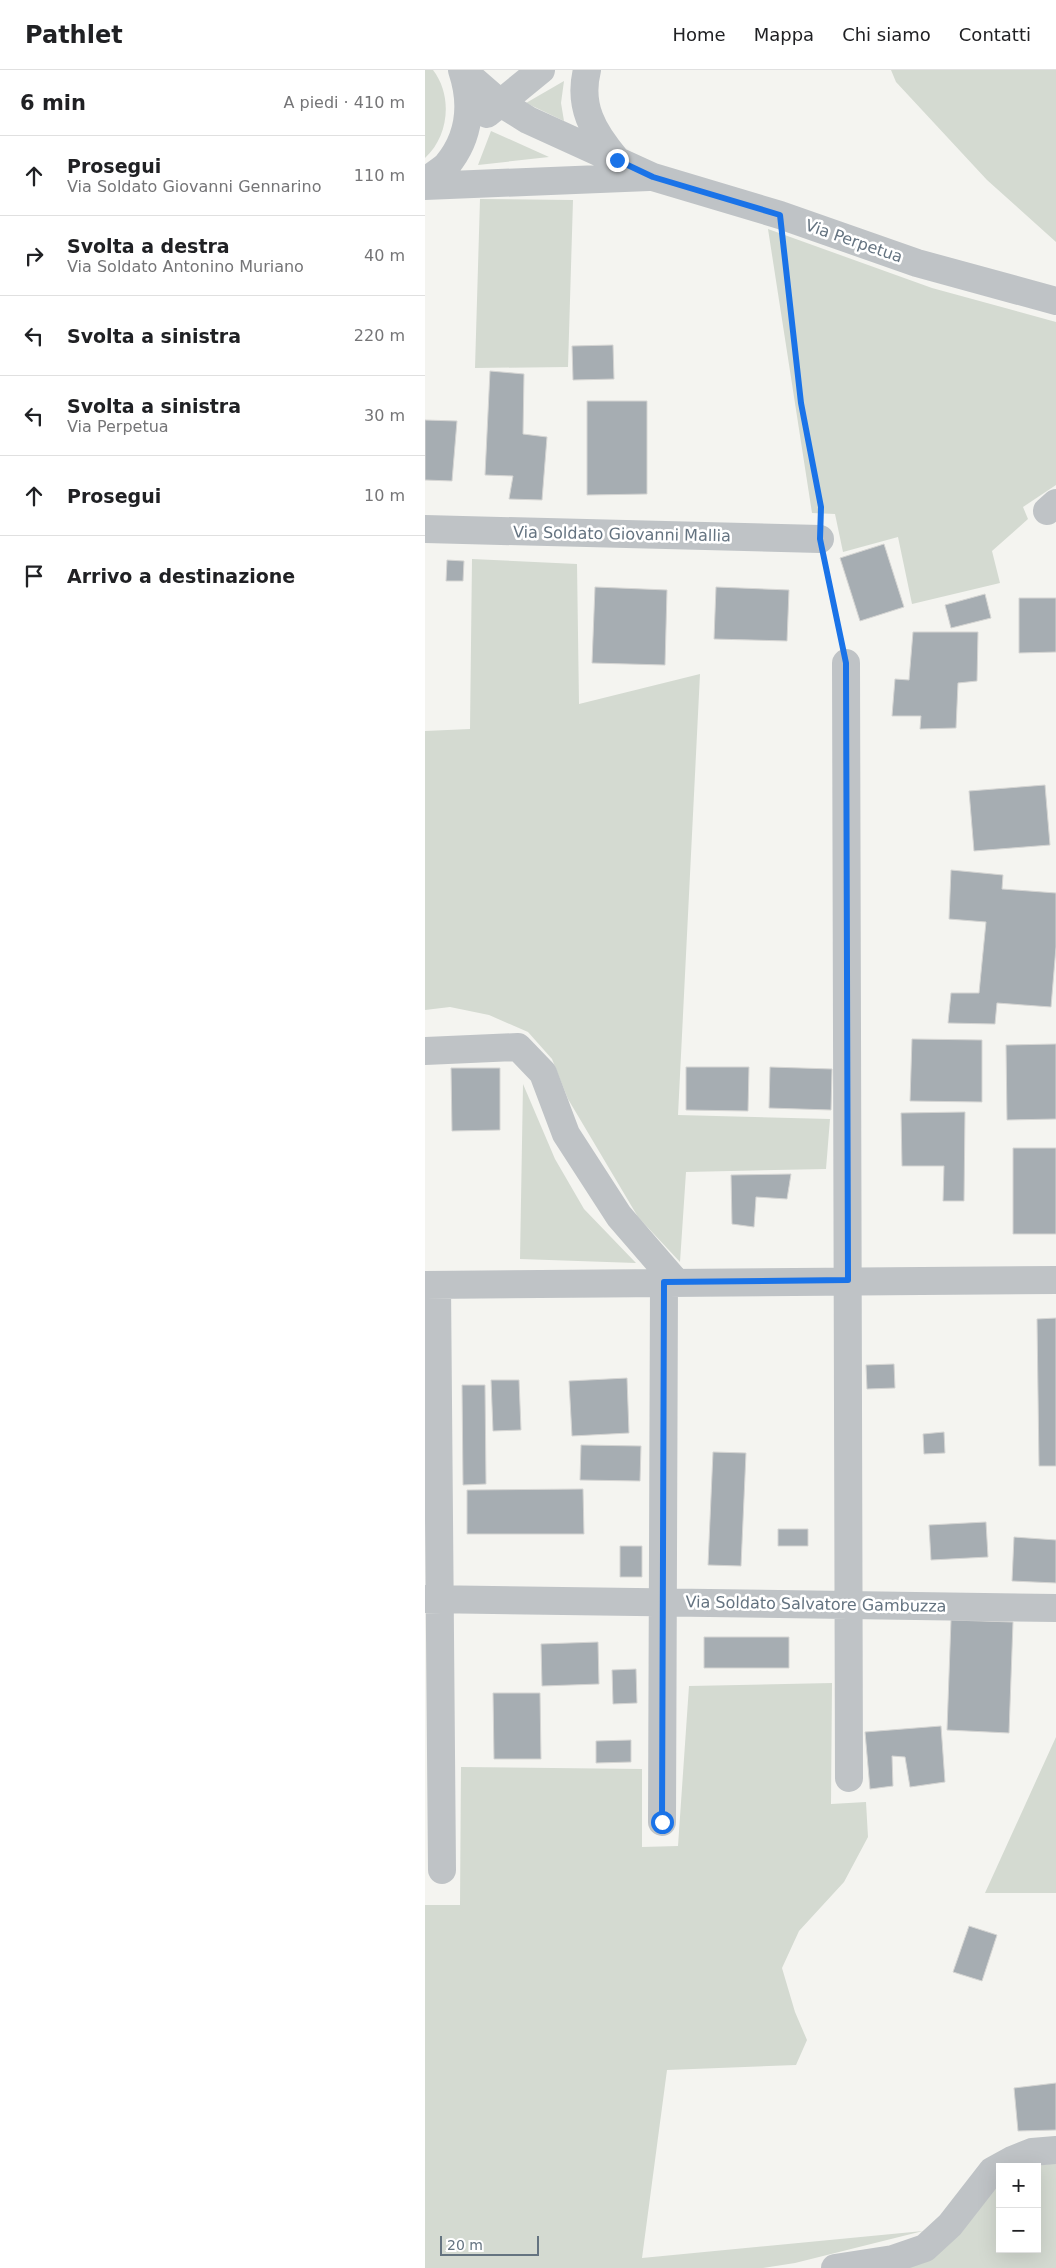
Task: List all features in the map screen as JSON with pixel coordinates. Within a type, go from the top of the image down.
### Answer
[{"type":"street","points":[[462,70],[499,102],[528,120],[653,177]]},
{"type":"street","points":[[462,70],[469,103],[468,120],[464,136]]},
{"type":"street","points":[[425,181],[446,166],[464,136],[499,102],[541,70]]},
{"type":"street","points":[[587,70],[583,94],[591,121],[602,142],[617,160]]},
{"type":"street","points":[[425,186],[653,177]]},
{"type":"street","name":"Via Perpetua","points":[[653,177],[780,215],[917,263],[1056,301]]},
{"type":"street","name":"Via Soldato Giovanni Mallia","points":[[425,529],[820,539]]},
{"type":"street","points":[[846,663],[849,1778]]},
{"type":"street","points":[[425,1051],[519,1047],[543,1072],[566,1134],[619,1216],[670,1282],[663,1602],[662,1822]]},
{"type":"street","points":[[442,1870],[432,1599],[431,1285],[848,1280],[1056,1280]]},
{"type":"street","name":"Via Soldato Salvatore Gambuzza","points":[[432,1599],[1056,1608]]},
{"type":"street","points":[[835,2268],[893,2259],[925,2248],[950,2225],[992,2171],[1032,2152],[1056,2150]]},
{"type":"path","points":[[780,215],[801,403],[821,507],[820,539],[846,663]]},
{"type":"shaded area","points":[[425,70],[433,70],[444,92],[446,103],[443,127],[439,139],[425,158]]},
{"type":"shaded area","points":[[891,70],[1056,70],[1056,242],[987,180],[896,82]]},
{"type":"shaded area","points":[[564,81],[561,103],[564,121],[526,103]]},
{"type":"shaded area","points":[[491,131],[549,157],[478,165]]},
{"type":"shaded area","points":[[480,199],[573,200],[568,367],[475,368]]},
{"type":"shaded area","points":[[768,229],[932,288],[1056,322],[1056,485],[1023,507],[1028,519],[992,551],[1000,583],[912,604],[898,537],[843,552],[835,514],[812,513]]},
{"type":"shaded area","points":[[472,559],[577,564],[579,704],[700,674],[678,1115],[830,1119],[826,1169],[686,1172],[680,1262],[638,1217],[568,1099],[552,1059],[528,1032],[489,1015],[450,1007],[425,1010],[425,731],[470,729]]},
{"type":"shaded area","points":[[523,1084],[555,1159],[584,1209],[636,1263],[520,1259]]},
{"type":"shaded area","points":[[832,1683],[831,1804],[866,1802],[868,1837],[844,1882],[799,1931],[782,1968],[795,2012],[807,2040],[796,2065],[667,2070],[642,2258],[923,2231],[795,2263],[763,2268],[425,2268],[425,1905],[460,1905],[461,1767],[642,1769],[642,1847],[678,1846],[689,1686]]},
{"type":"shaded area","points":[[1056,1737],[1056,1893],[985,1893]]},
{"type":"shaded area","points":[[1056,2163],[1056,2268],[893,2268],[996,2184],[996,2253],[1041,2253],[1041,2165]]},
{"type":"building","points":[[613,345],[614,379],[573,380],[572,346]]},
{"type":"building","points":[[490,371],[524,374],[523,434],[547,437],[542,500],[509,499],[513,476],[485,475]]},
{"type":"building","points":[[587,401],[647,401],[647,494],[587,495]]},
{"type":"building","points":[[425,420],[457,421],[452,481],[425,480]]},
{"type":"building","points":[[884,544],[904,607],[860,621],[840,558]]},
{"type":"building","points":[[447,560],[464,561],[463,581],[446,581]]},
{"type":"building","points":[[595,587],[667,590],[665,665],[592,663]]},
{"type":"building","points":[[716,587],[789,590],[787,641],[714,639]]},
{"type":"building","points":[[985,594],[991,618],[951,628],[945,605]]},
{"type":"building","points":[[1019,598],[1056,598],[1056,652],[1019,653]]},
{"type":"building","points":[[913,632],[978,632],[977,681],[958,683],[956,728],[920,729],[921,716],[892,716],[895,679],[909,680]]},
{"type":"building","points":[[1045,785],[1050,845],[974,851],[969,791]]},
{"type":"building","points":[[951,870],[1003,875],[1002,889],[1056,893],[1056,947],[1051,1007],[997,1003],[995,1024],[948,1023],[951,993],[979,993],[986,922],[949,919]]},
{"type":"building","points":[[912,1039],[982,1040],[982,1102],[910,1101]]},
{"type":"building","points":[[1056,1044],[1056,1119],[1007,1120],[1006,1045]]},
{"type":"building","points":[[686,1067],[749,1067],[748,1111],[686,1110]]},
{"type":"building","points":[[770,1067],[832,1069],[831,1110],[769,1108]]},
{"type":"building","points":[[451,1068],[500,1068],[500,1130],[452,1131]]},
{"type":"building","points":[[965,1112],[964,1201],[943,1201],[944,1166],[902,1166],[901,1113]]},
{"type":"building","points":[[1013,1148],[1056,1148],[1056,1234],[1013,1234]]},
{"type":"building","points":[[791,1174],[787,1199],[756,1197],[754,1227],[732,1224],[731,1175]]},
{"type":"building","points":[[1056,1318],[1056,1466],[1039,1466],[1037,1319]]},
{"type":"building","points":[[894,1364],[895,1388],[867,1389],[866,1365]]},
{"type":"building","points":[[627,1378],[629,1433],[572,1436],[569,1381]]},
{"type":"building","points":[[491,1380],[519,1380],[521,1430],[493,1431]]},
{"type":"building","points":[[462,1385],[485,1385],[486,1484],[463,1485]]},
{"type":"building","points":[[944,1432],[945,1453],[924,1454],[923,1434]]},
{"type":"building","points":[[581,1445],[641,1446],[640,1481],[580,1480]]},
{"type":"building","points":[[713,1452],[746,1453],[741,1566],[708,1565]]},
{"type":"building","points":[[583,1489],[584,1534],[467,1534],[467,1490]]},
{"type":"building","points":[[986,1522],[988,1557],[931,1560],[929,1525]]},
{"type":"building","points":[[778,1529],[808,1529],[808,1546],[778,1546]]},
{"type":"building","points":[[1014,1537],[1056,1540],[1056,1583],[1012,1581]]},
{"type":"building","points":[[620,1546],[642,1546],[642,1577],[620,1577]]},
{"type":"building","points":[[951,1620],[1013,1622],[1009,1733],[947,1730]]},
{"type":"building","points":[[704,1637],[789,1637],[789,1668],[704,1668]]},
{"type":"building","points":[[598,1642],[599,1684],[542,1686],[541,1644]]},
{"type":"building","points":[[636,1669],[637,1703],[613,1704],[612,1670]]},
{"type":"building","points":[[493,1693],[540,1693],[541,1759],[494,1759]]},
{"type":"building","points":[[941,1726],[945,1782],[910,1787],[905,1757],[892,1756],[893,1786],[870,1789],[865,1732]]},
{"type":"building","points":[[631,1740],[631,1762],[596,1763],[596,1741]]},
{"type":"building","points":[[969,1926],[997,1935],[982,1981],[953,1972]]},
{"type":"building","points":[[1056,2083],[1056,2130],[1018,2131],[1014,2088]]},
{"type":"route","points":[[617,160],[653,177],[780,215],[801,403],[821,507],[820,539],[846,663],[848,1280],[664,1282],[662,1822]]}]
